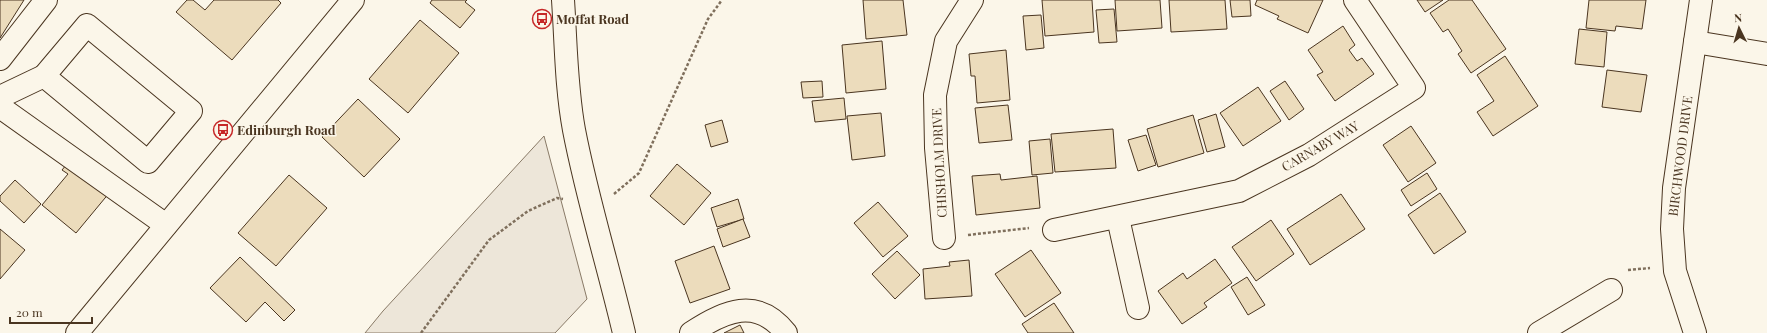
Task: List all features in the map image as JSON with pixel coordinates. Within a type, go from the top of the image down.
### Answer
[{"type":"street","points":[[0,59],[46,0]]},
{"type":"street","points":[[77,333],[353,0]]},
{"type":"street","points":[[563,0],[569,93],[574,130],[590,202],[624,333]]},
{"type":"street","name":"CHISHOLM DRIVE","points":[[944,238],[936,148],[935,95],[946,41],[972,0]]},
{"type":"street","name":"CARNABY WAY","points":[[1054,230],[1118,218],[1239,191],[1309,155],[1414,88],[1355,0]]},
{"type":"street","name":"BIRCHWOOD DRIVE","points":[[1695,333],[1675,265],[1672,229],[1674,188],[1701,0]]},
{"type":"street","points":[[0,96],[44,76],[87,24],[191,111],[148,162],[44,76]]},
{"type":"street","points":[[1695,42],[1767,54]]},
{"type":"street","points":[[0,107],[166,225]]},
{"type":"street","points":[[1118,218],[1138,308]]},
{"type":"street","points":[[1539,333],[1611,290]]},
{"type":"street","points":[[691,333],[705,324],[741,309],[752,309],[778,322],[786,333]]},
{"type":"path","points":[[944,238],[1044,226],[1054,230]]},
{"type":"path","points":[[1611,290],[1626,270],[1675,265]]},
{"type":"shaded area","points":[[544,136],[587,299],[555,333],[365,333],[383,311]]},
{"type":"building","points":[[0,0],[24,0],[0,38]]},
{"type":"building","points":[[187,0],[193,0],[205,10],[214,0],[278,0],[281,3],[232,60],[176,12]]},
{"type":"building","points":[[432,0],[467,0],[465,2],[475,10],[460,28],[430,3]]},
{"type":"building","points":[[863,0],[903,0],[907,35],[866,39]]},
{"type":"building","points":[[1042,0],[1092,0],[1094,32],[1045,36]]},
{"type":"building","points":[[1115,0],[1160,0],[1162,28],[1117,31]]},
{"type":"building","points":[[1169,0],[1225,0],[1227,29],[1171,32]]},
{"type":"building","points":[[1230,0],[1250,0],[1251,16],[1232,17]]},
{"type":"building","points":[[1257,0],[1323,0],[1308,33],[1277,19],[1279,16],[1255,5]]},
{"type":"building","points":[[1417,0],[1443,0],[1425,12]]},
{"type":"building","points":[[1449,0],[1472,0],[1506,49],[1471,73],[1458,54],[1462,51],[1448,29],[1443,32],[1430,13]]},
{"type":"building","points":[[1589,0],[1646,0],[1642,29],[1616,26],[1615,31],[1586,28]]},
{"type":"building","points":[[1114,9],[1117,42],[1099,43],[1096,10]]},
{"type":"building","points":[[1041,15],[1044,48],[1026,50],[1023,16]]},
{"type":"building","points":[[420,20],[459,53],[408,113],[369,79]]},
{"type":"building","points":[[1343,26],[1355,45],[1349,50],[1357,61],[1362,58],[1374,74],[1335,101],[1317,75],[1323,72],[1308,50]]},
{"type":"building","points":[[1579,29],[1607,32],[1604,67],[1575,64]]},
{"type":"building","points":[[882,41],[886,89],[846,93],[842,45]]},
{"type":"building","points":[[1006,50],[1010,100],[977,103],[975,76],[971,76],[969,54]]},
{"type":"building","points":[[1505,56],[1538,106],[1493,136],[1477,112],[1494,101],[1477,75]]},
{"type":"building","points":[[1607,70],[1647,75],[1641,112],[1602,107]]},
{"type":"building","points":[[822,81],[823,97],[803,98],[801,82]]},
{"type":"building","points":[[1285,81],[1304,109],[1289,120],[1270,91]]},
{"type":"building","points":[[1258,87],[1281,121],[1243,146],[1220,113]]},
{"type":"building","points":[[844,98],[846,119],[815,122],[812,101]]},
{"type":"building","points":[[358,99],[400,139],[364,177],[322,137]]},
{"type":"building","points":[[1008,105],[1012,140],[979,143],[975,108]]},
{"type":"building","points":[[881,113],[885,156],[852,160],[847,116]]},
{"type":"building","points":[[1216,114],[1225,147],[1207,152],[1198,120]]},
{"type":"building","points":[[1193,115],[1204,153],[1158,167],[1147,129]]},
{"type":"building","points":[[722,120],[728,142],[711,147],[705,125]]},
{"type":"building","points":[[1411,126],[1436,163],[1408,182],[1383,145]]},
{"type":"building","points":[[1113,129],[1116,168],[1055,172],[1051,134]]},
{"type":"building","points":[[1146,135],[1156,165],[1138,171],[1128,140]]},
{"type":"building","points":[[1050,139],[1053,173],[1032,175],[1029,141]]},
{"type":"building","points":[[71,159],[110,192],[76,233],[42,205],[68,174],[62,170]]},
{"type":"building","points":[[677,164],[711,193],[684,225],[650,196]]},
{"type":"building","points":[[1427,173],[1437,189],[1411,206],[1401,190]]},
{"type":"building","points":[[1000,174],[1001,180],[1037,176],[1040,208],[976,215],[972,176]]},
{"type":"building","points":[[289,175],[327,208],[276,266],[238,233]]},
{"type":"building","points":[[15,180],[41,204],[24,223],[0,201],[0,196]]},
{"type":"building","points":[[1440,193],[1466,232],[1434,254],[1408,215]]},
{"type":"building","points":[[1341,194],[1365,229],[1310,265],[1287,229]]},
{"type":"building","points":[[738,199],[744,219],[717,227],[711,208]]},
{"type":"building","points":[[878,202],[908,236],[883,257],[854,223]]},
{"type":"building","points":[[743,219],[750,237],[723,247],[717,229]]},
{"type":"building","points":[[1271,220],[1294,254],[1256,281],[1232,247]]},
{"type":"building","points":[[0,229],[25,250],[0,279]]},
{"type":"building","points":[[714,246],[730,289],[690,303],[675,261]]},
{"type":"building","points":[[1031,250],[1061,293],[1025,317],[995,274]]},
{"type":"building","points":[[897,251],[920,275],[895,299],[872,274]]},
{"type":"building","points":[[240,257],[295,310],[284,321],[265,302],[246,322],[210,288]]},
{"type":"building","points":[[1215,259],[1232,283],[1204,303],[1207,307],[1182,324],[1158,291],[1183,273],[1187,279]]},
{"type":"building","points":[[969,260],[972,296],[925,299],[923,269],[950,266],[949,262]]},
{"type":"building","points":[[1247,277],[1265,305],[1248,315],[1231,287]]},
{"type":"building","points":[[1054,303],[1074,333],[1028,333],[1022,324]]},
{"type":"building","points":[[740,325],[744,333],[724,333]]},
{"type":"place","name":"Moffat Road","points":[[542,19]]},
{"type":"place","name":"Edinburgh Road","points":[[223,130]]}]
